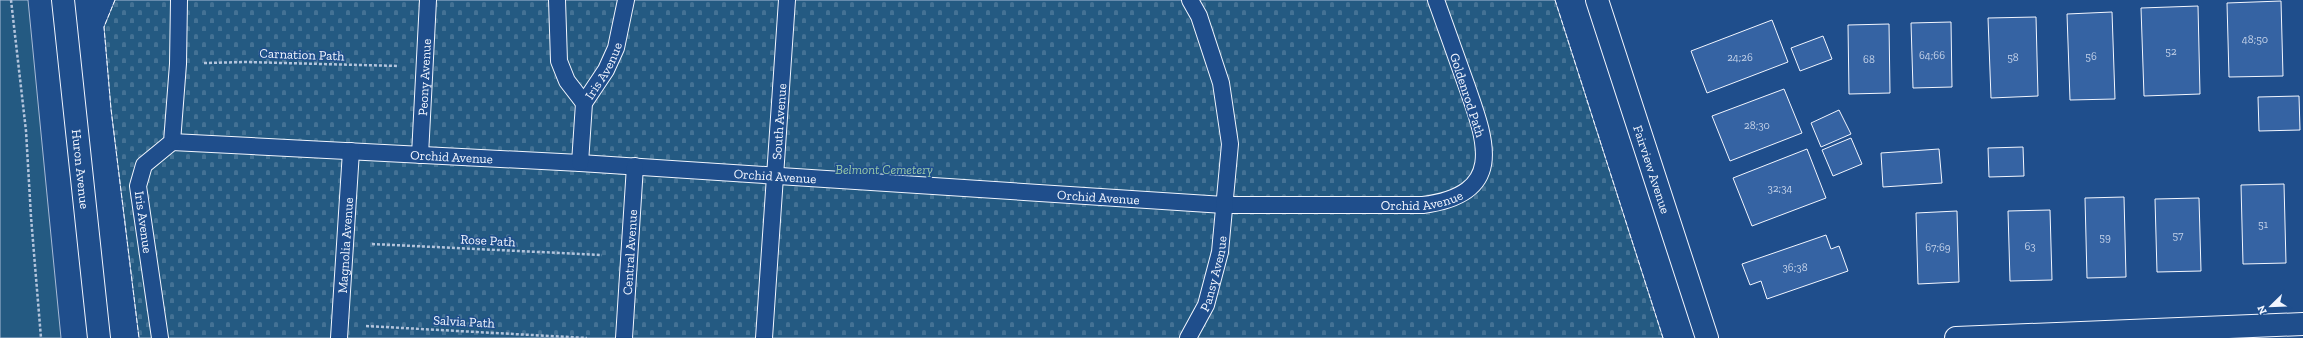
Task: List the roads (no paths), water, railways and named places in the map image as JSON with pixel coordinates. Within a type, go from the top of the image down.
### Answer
[{"type":"street","name":"Huron Avenue","points":[[63,0],[99,338]]},
{"type":"street","name":"Fairview Avenue","points":[[1597,0],[1707,338]]},
{"type":"street","points":[[1956,338],[2303,324]]},
{"type":"lane","points":[[172,142],[178,64],[179,0]]},
{"type":"lane","name":"Peony Avenue","points":[[420,155],[428,0]]},
{"type":"lane","points":[[557,0],[559,61],[567,81],[584,103]]},
{"type":"lane","name":"Iris Avenue","points":[[580,163],[584,103],[606,70],[616,48],[626,0]]},
{"type":"lane","name":"South Avenue","points":[[764,338],[787,0]]},
{"type":"lane","name":"Pansy Avenue","points":[[1188,338],[1206,305],[1220,252],[1230,144],[1221,83],[1199,16],[1190,0]]},
{"type":"lane","name":"Goldenrod Path","points":[[1436,0],[1484,139],[1482,167],[1470,189]]},
{"type":"lane","name":"Iris Avenue","points":[[160,338],[138,186],[144,165],[172,142]]},
{"type":"lane","name":"Orchid Avenue","points":[[172,142],[635,166],[1224,205],[1423,205],[1448,200],[1470,189]]},
{"type":"lane","name":"Magnolia Avenue","points":[[339,331],[351,151]]},
{"type":"lane","name":"Central Avenue","points":[[624,338],[635,166]]},
{"type":"park label","name":"Belmont Cemetery","points":[[884,169]]}]
